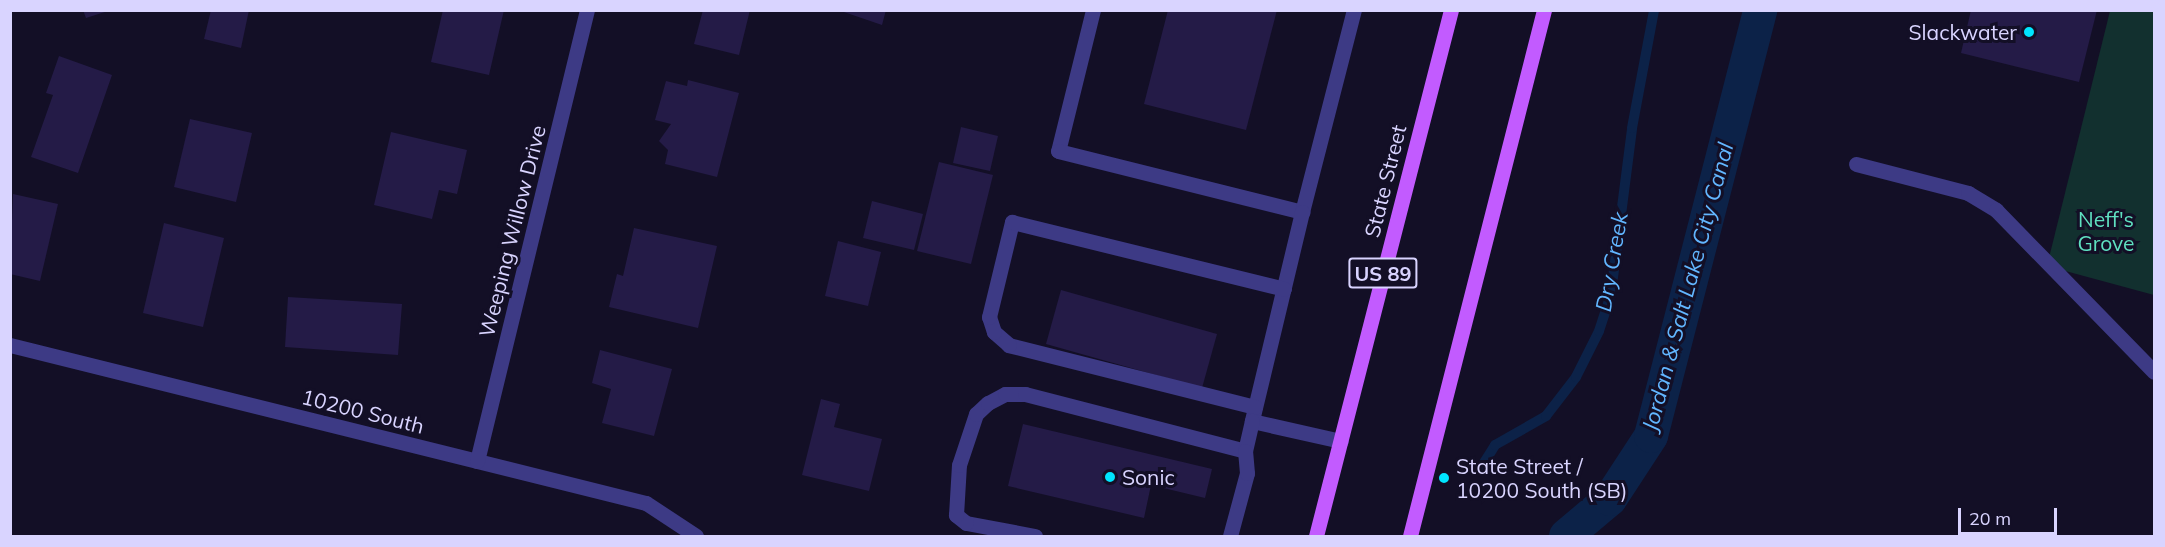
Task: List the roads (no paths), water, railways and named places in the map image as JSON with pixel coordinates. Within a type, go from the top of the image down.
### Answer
[{"type":"main road","name":"State Street","points":[[1317,537],[1451,10]]},
{"type":"main road","points":[[1410,537],[1544,10]]},
{"type":"street","name":"Weeping Willow Drive","points":[[477,461],[587,10]]},
{"type":"street","points":[[1093,10],[1058,151],[1302,212]]},
{"type":"street","points":[[1230,537],[1247,474],[1245,451],[1253,414],[1354,10]]},
{"type":"street","points":[[1856,164],[1968,194],[1996,210],[2154,372]]},
{"type":"street","points":[[1284,289],[1012,222],[989,317],[994,332],[1009,345],[1341,441]]},
{"type":"street","name":"10200 South","points":[[10,345],[646,503],[696,537]]},
{"type":"street","points":[[1035,537],[965,530],[956,515],[954,501],[969,430],[976,414],[1005,394],[1025,394],[1245,451]]},
{"type":"waterway","name":"Dry Creek","points":[[1482,466],[1495,445],[1546,416],[1576,377],[1599,331],[1611,293],[1632,128],[1654,10]]},
{"type":"waterway","name":"Jordan & Salt Lake City Canal","points":[[1566,536],[1610,499],[1651,436],[1760,10]]},
{"type":"place","name":"Slackwater","points":[[2029,32]]},
{"type":"place","name":"Sonic","points":[[1110,477]]},
{"type":"place","name":"State Street / 10200 South (SB)","points":[[1444,478]]},
{"type":"park label","name":"Neff's Grove","points":[[2106,231]]}]
